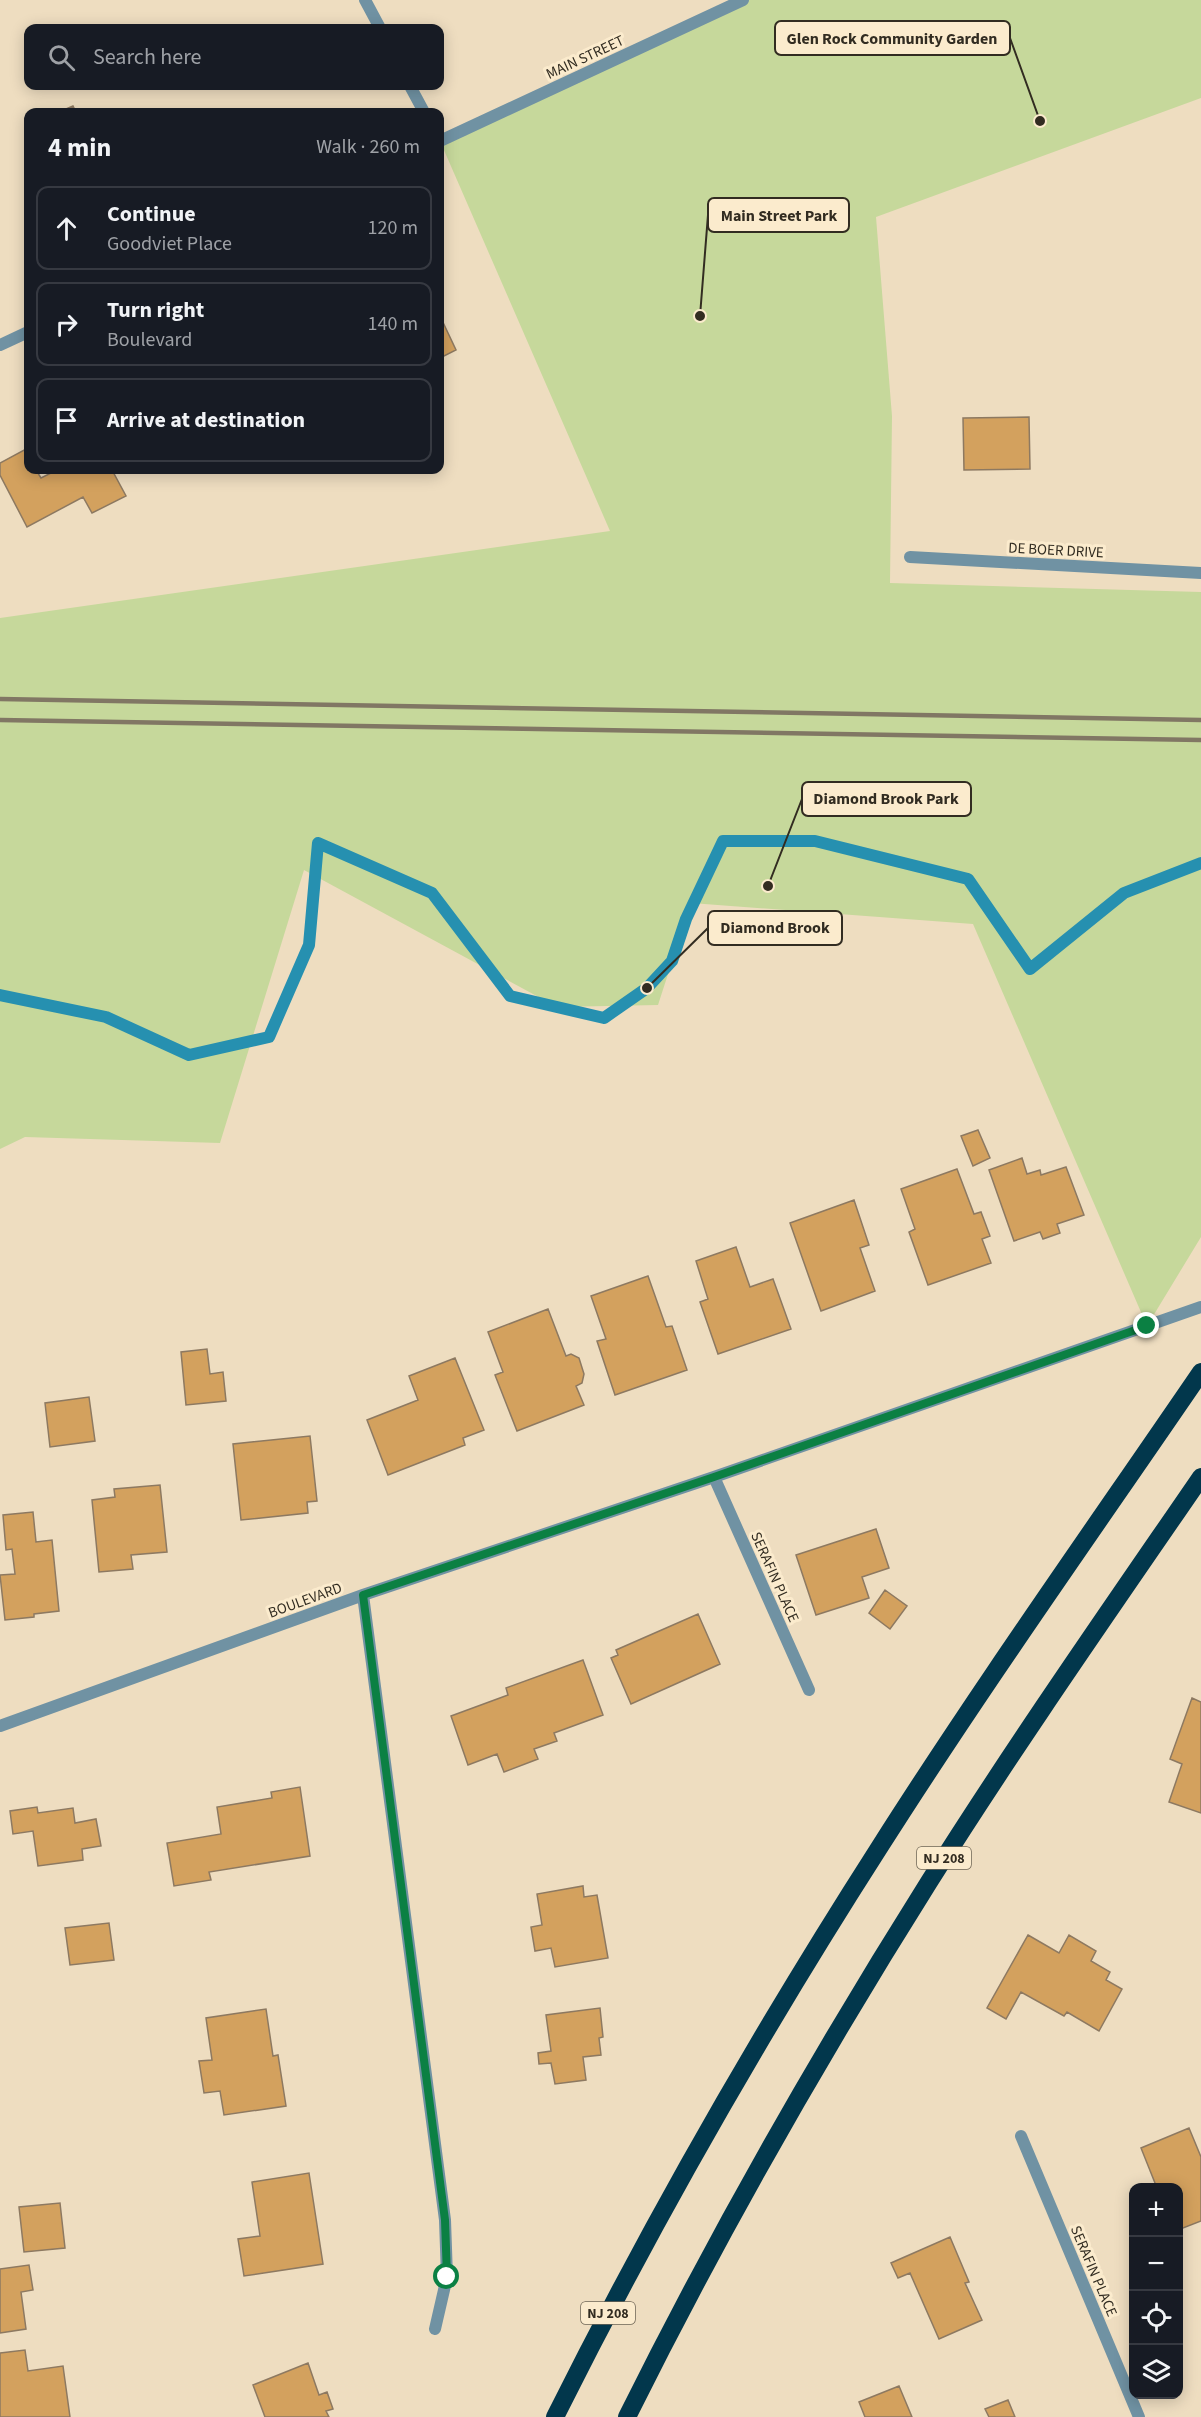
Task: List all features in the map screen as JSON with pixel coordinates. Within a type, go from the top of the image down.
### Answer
[{"type":"highway","name":"NJ 208","points":[[555,2417],[662,2210],[803,1969],[957,1730],[1201,1372]]},
{"type":"highway","name":"NJ 208","points":[[627,2417],[711,2255],[782,2129],[922,1893],[1007,1761],[1201,1477]]},
{"type":"street","points":[[365,0],[378,24]]},
{"type":"street","name":"MAIN STREET","points":[[444,139],[743,0]]},
{"type":"street","points":[[412,90],[422,108]]},
{"type":"street","points":[[0,345],[24,334]]},
{"type":"street","name":"DE BOER DRIVE","points":[[910,557],[1201,573]]},
{"type":"street","name":"BOULEVARD","points":[[0,1726],[363,1595],[714,1477],[1201,1306]]},
{"type":"street","name":"SERAFIN PLACE","points":[[714,1477],[809,1690]]},
{"type":"street","points":[[363,1595],[445,2220],[447,2277],[435,2328]]},
{"type":"street","name":"SERAFIN PLACE","points":[[1021,2136],[1139,2417]]},
{"type":"green space","points":[[743,0],[1201,0],[1201,98],[876,217],[892,416],[890,583],[1201,592],[1201,1237],[1147,1326],[973,924],[691,903],[658,1005],[557,1007],[304,870],[220,1143],[25,1137],[0,1149],[0,618],[610,531],[444,150],[444,139]]},
{"type":"building","points":[[444,324],[456,350],[444,356]]},
{"type":"building","points":[[1029,417],[1030,469],[964,470],[963,418]]},
{"type":"building","points":[[24,450],[24,474],[38,474],[41,478],[49,474],[114,474],[126,496],[92,513],[83,497],[27,527],[0,475],[0,463]]},
{"type":"building","points":[[978,1130],[990,1158],[973,1166],[961,1136]]},
{"type":"building","points":[[1022,1158],[1027,1174],[1040,1170],[1041,1175],[1066,1167],[1084,1215],[1057,1224],[1060,1233],[1043,1239],[1040,1232],[1014,1241],[989,1170]]},
{"type":"building","points":[[957,1169],[974,1214],[981,1212],[990,1236],[982,1239],[991,1263],[928,1285],[909,1232],[915,1229],[901,1189]]},
{"type":"building","points":[[854,1200],[869,1245],[860,1248],[875,1291],[821,1311],[790,1223]]},
{"type":"building","points":[[736,1247],[750,1287],[773,1279],[791,1329],[718,1354],[700,1302],[708,1299],[696,1261]]},
{"type":"building","points":[[648,1276],[666,1327],[672,1326],[687,1370],[615,1395],[597,1341],[606,1339],[591,1296]]},
{"type":"building","points":[[548,1309],[566,1356],[571,1354],[579,1358],[584,1374],[582,1383],[576,1386],[584,1405],[517,1431],[495,1375],[503,1372],[488,1332]]},
{"type":"building","points":[[207,1349],[210,1374],[223,1372],[226,1401],[186,1405],[181,1352]]},
{"type":"building","points":[[455,1358],[484,1430],[463,1438],[465,1445],[388,1475],[367,1420],[418,1400],[409,1376]]},
{"type":"building","points":[[89,1397],[95,1441],[50,1447],[45,1403]]},
{"type":"building","points":[[310,1436],[317,1501],[307,1502],[308,1513],[241,1520],[233,1444]]},
{"type":"building","points":[[160,1485],[167,1552],[131,1555],[133,1569],[99,1572],[92,1500],[115,1497],[114,1489]]},
{"type":"building","points":[[33,1512],[36,1542],[52,1540],[59,1611],[34,1614],[34,1617],[5,1620],[0,1575],[15,1574],[12,1549],[6,1550],[3,1515]]},
{"type":"building","points":[[876,1529],[889,1568],[862,1577],[869,1598],[816,1615],[796,1555]]},
{"type":"building","points":[[885,1590],[907,1606],[890,1629],[869,1613]]},
{"type":"building","points":[[698,1614],[720,1664],[631,1704],[611,1658],[618,1655],[616,1650]]},
{"type":"building","points":[[583,1660],[603,1715],[554,1733],[557,1741],[534,1749],[538,1759],[504,1772],[497,1754],[468,1765],[451,1716],[508,1695],[506,1688]]},
{"type":"building","points":[[1192,1698],[1201,1702],[1201,1813],[1169,1802],[1182,1764],[1170,1759]]},
{"type":"building","points":[[300,1787],[310,1856],[209,1872],[211,1880],[174,1886],[167,1843],[221,1834],[217,1807],[272,1798],[271,1792]]},
{"type":"building","points":[[37,1807],[38,1813],[73,1808],[75,1823],[96,1819],[101,1846],[82,1849],[83,1860],[38,1866],[33,1831],[13,1834],[10,1811]]},
{"type":"building","points":[[583,1886],[584,1897],[597,1895],[608,1958],[555,1967],[551,1948],[535,1951],[531,1927],[542,1925],[537,1894]]},
{"type":"building","points":[[109,1923],[114,1960],[70,1965],[65,1928]]},
{"type":"building","points":[[1028,1935],[1059,1953],[1069,1935],[1096,1951],[1091,1961],[1110,1972],[1106,1980],[1122,1989],[1099,2031],[1067,2012],[1064,2016],[1021,1992],[1006,2019],[987,2008]]},
{"type":"building","points":[[600,2008],[603,2037],[599,2038],[601,2055],[583,2057],[586,2080],[555,2084],[551,2063],[539,2064],[538,2053],[551,2051],[546,2015]]},
{"type":"building","points":[[266,2009],[273,2056],[278,2055],[286,2106],[224,2115],[220,2091],[204,2093],[199,2061],[212,2060],[206,2018]]},
{"type":"building","points":[[1189,2128],[1201,2157],[1201,2221],[1183,2228],[1183,2183],[1155,2183],[1141,2148]]},
{"type":"building","points":[[309,2173],[323,2264],[244,2276],[238,2239],[260,2236],[252,2182]]},
{"type":"building","points":[[60,2203],[65,2248],[24,2252],[19,2207]]},
{"type":"building","points":[[950,2237],[969,2282],[965,2283],[982,2320],[939,2339],[910,2273],[898,2278],[891,2263]]},
{"type":"building","points":[[29,2265],[33,2290],[21,2292],[26,2329],[0,2333],[0,2269]]},
{"type":"building","points":[[25,2350],[28,2371],[63,2366],[70,2417],[0,2417],[0,2353]]},
{"type":"building","points":[[308,2363],[319,2395],[327,2392],[333,2409],[326,2411],[329,2417],[265,2417],[253,2385]]},
{"type":"building","points":[[899,2386],[912,2417],[865,2417],[859,2402]]},
{"type":"building","points":[[1008,2400],[1015,2417],[989,2417],[985,2409]]},
{"type":"waterway","points":[[0,995],[106,1017],[189,1055],[269,1037],[309,945],[318,843],[432,893],[510,996],[604,1018],[647,988],[672,961],[686,919],[723,841],[815,841],[968,879],[1030,969],[1124,893],[1201,863]]},
{"type":"railway","points":[[0,699],[1201,720]]},
{"type":"railway","points":[[0,720],[1201,740]]},
{"type":"place","name":"Glen Rock Community Garden","points":[[1040,121]]},
{"type":"place","name":"Main Street Park","points":[[700,316]]},
{"type":"place","name":"Diamond Brook Park","points":[[768,886]]},
{"type":"place","name":"Diamond Brook","points":[[647,988]]},
{"type":"route","points":[[447,2277],[445,2220],[363,1595],[714,1477],[1147,1326]]}]
